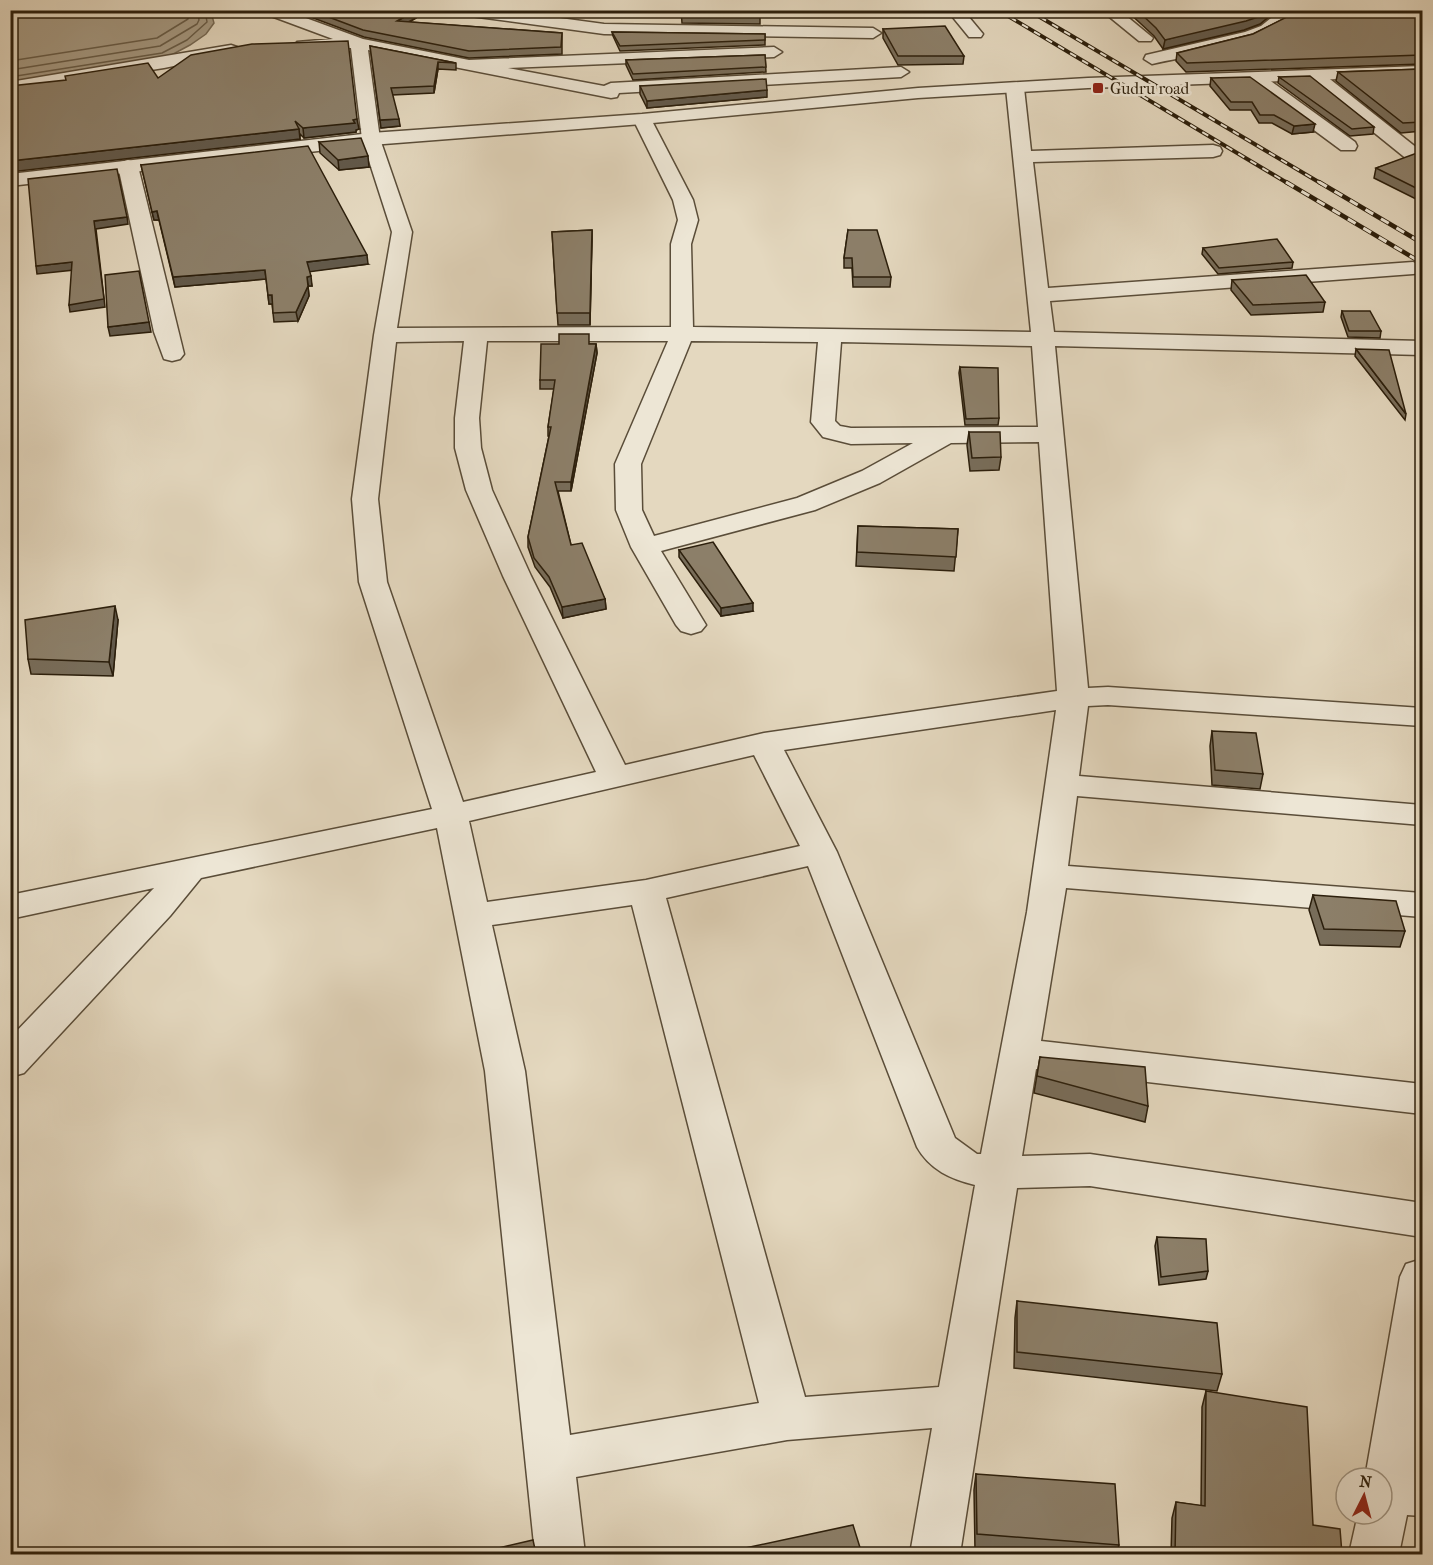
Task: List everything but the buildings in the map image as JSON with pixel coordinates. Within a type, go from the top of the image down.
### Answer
[{"type":"street","points":[[267,10],[359,44],[611,91],[901,72]]},
{"type":"street","points":[[463,10],[604,29],[870,25],[882,47],[846,49]]},
{"type":"street","points":[[954,10],[975,34]]},
{"type":"street","points":[[1108,10],[1145,38]]},
{"type":"street","points":[[1268,10],[1292,11]]},
{"type":"street","points":[[1152,59],[1250,36],[1267,29],[1292,11]]},
{"type":"street","points":[[604,29],[617,121]]},
{"type":"street","points":[[288,45],[359,44]]},
{"type":"street","points":[[359,44],[371,139],[402,232],[385,335],[364,499],[373,582],[451,815],[505,1071],[560,1554]]},
{"type":"street","points":[[10,87],[164,63],[253,46]]},
{"type":"street","points":[[472,64],[786,52]]},
{"type":"street","points":[[888,56],[918,93]]},
{"type":"street","points":[[10,180],[371,139],[617,121],[918,93],[1422,71]]},
{"type":"street","points":[[1315,76],[1415,156]]},
{"type":"street","points":[[1255,78],[1348,146]]},
{"type":"street","points":[[935,1554],[1050,876],[1073,698],[1043,339],[1015,88]]},
{"type":"street","points":[[642,118],[683,200],[688,220],[681,244],[682,334],[628,464],[629,510],[645,547],[691,625]]},
{"type":"street","points":[[1023,157],[1213,152]]},
{"type":"street","points":[[128,166],[165,332],[172,354]]},
{"type":"street","points":[[1038,295],[1413,268]]},
{"type":"street","points":[[476,334],[467,418],[468,448],[479,490],[516,576],[615,777]]},
{"type":"street","points":[[385,335],[682,334],[1043,339],[1422,348]]},
{"type":"street","points":[[830,336],[823,422],[832,432],[851,436],[1051,434]]},
{"type":"street","points":[[645,547],[806,504],[871,477],[946,435]]},
{"type":"street","points":[[10,907],[451,815],[764,743],[1073,698],[1108,696],[1422,717]]},
{"type":"street","points":[[764,743],[820,852],[938,1147],[957,1162],[973,1169],[998,1173],[1090,1170],[1422,1220]]},
{"type":"street","points":[[1062,785],[1422,815]]},
{"type":"street","points":[[472,916],[646,891],[820,852]]},
{"type":"street","points":[[10,1063],[157,908],[189,870]]},
{"type":"street","points":[[1050,876],[1422,905]]},
{"type":"street","points":[[646,891],[787,1419]]},
{"type":"street","points":[[1020,1053],[1422,1099]]},
{"type":"street","points":[[1374,1554],[1405,1493],[1422,1277]]},
{"type":"street","points":[[551,1460],[787,1419],[961,1406]]},
{"type":"water","points":[[11,11],[208,11],[211,12],[214,23],[206,34],[164,59],[11,83]]},
{"type":"railway","points":[[998,10],[1289,184]]},
{"type":"railway","points":[[1028,10],[1322,184]]},
{"type":"railway","points":[[1286,182],[1422,263]]},
{"type":"railway","points":[[1319,182],[1422,243]]},
{"type":"place","name":"Gudru road","points":[[1098,88]]}]
